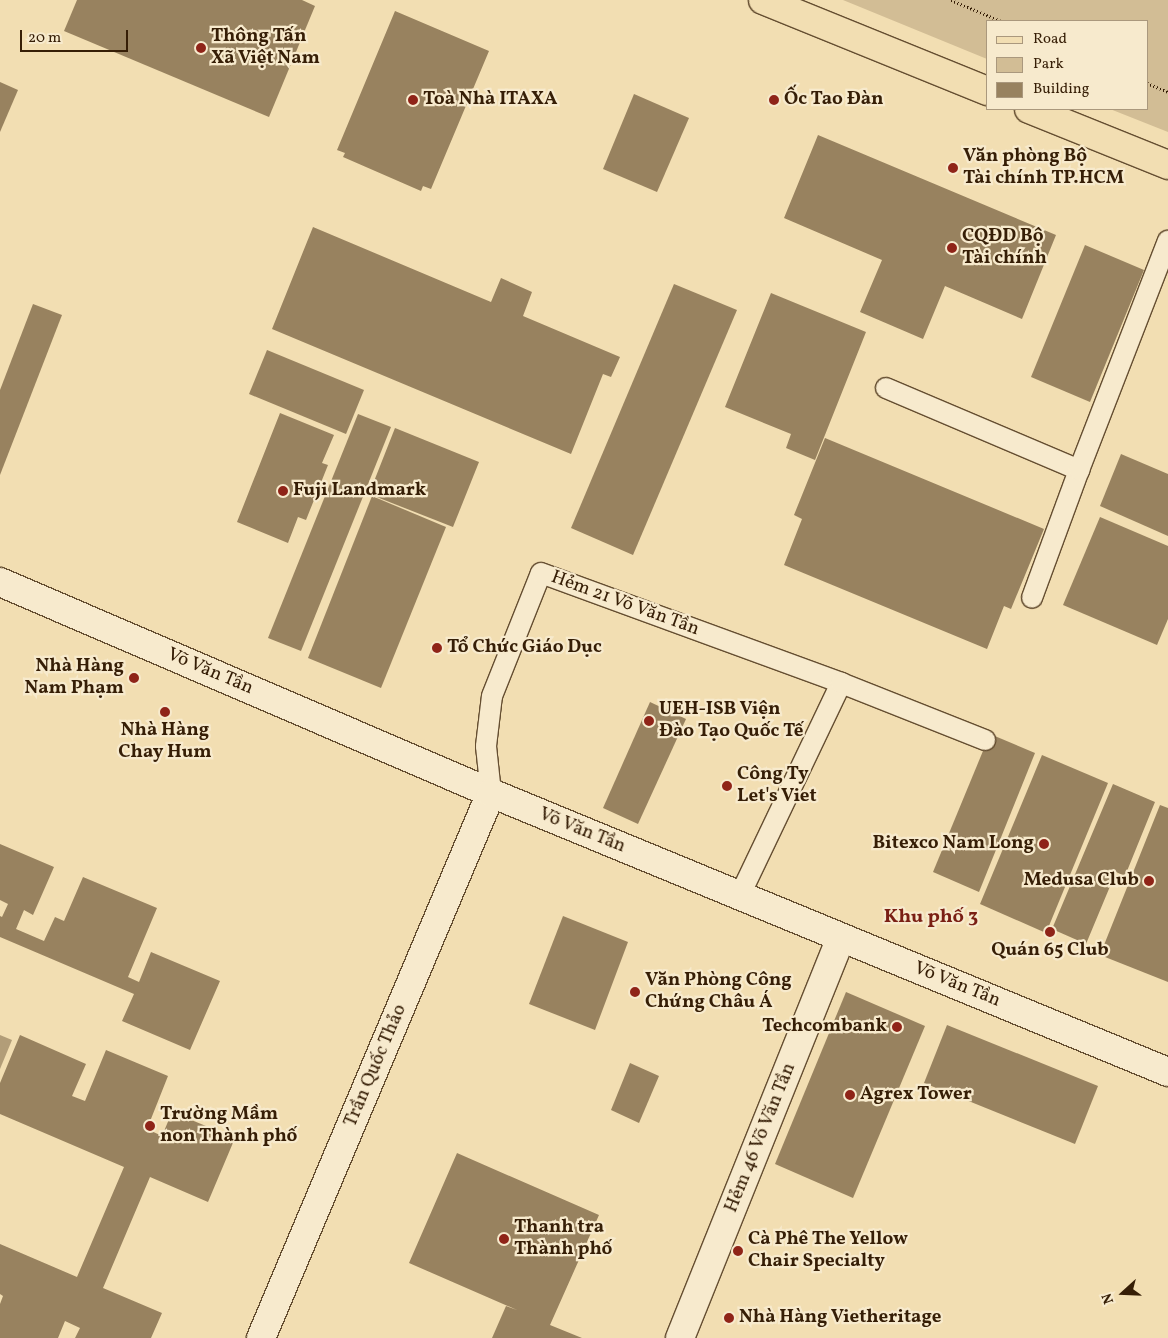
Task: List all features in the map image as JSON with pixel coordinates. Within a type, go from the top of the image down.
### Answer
[{"type":"main road","points":[[763,0],[986,92]]},
{"type":"main road","points":[[1031,110],[1168,166]]},
{"type":"main road","name":"Võ Văn Tần","points":[[0,582],[491,793],[1168,1072]]},
{"type":"main road","name":"Trần Quốc Thảo","points":[[261,1338],[491,793]]},
{"type":"main road","name":"Hẻm 46 Võ Văn Tần","points":[[680,1338],[841,938]]},
{"type":"lane","points":[[1032,598],[1079,470],[1168,241]]},
{"type":"lane","points":[[886,388],[1079,470]]},
{"type":"lane","name":"Hẻm 21 Võ Văn Tần","points":[[491,793],[486,746],[492,696],[541,573],[841,683]]},
{"type":"lane","points":[[740,895],[841,683],[985,740]]},
{"type":"path","points":[[951,0],[999,20]]},
{"type":"path","points":[[1148,83],[1168,92]]},
{"type":"green space","points":[[843,0],[1168,0],[1168,132],[1113,110],[1148,110],[1148,20],[986,20],[986,59]]},
{"type":"shaded area","points":[[0,1035],[12,1040],[0,1069]]},
{"type":"building","name":"Thông Tấn Xã Việt Nam","points":[[77,0],[302,0],[315,6],[269,117],[64,31]]},
{"type":"building","name":"Toà Nhà ITAXA","points":[[395,11],[489,51],[431,189],[423,186],[421,191],[343,157],[345,153],[337,150]]},
{"type":"building","points":[[0,82],[18,90],[0,132]]},
{"type":"building","points":[[634,94],[689,118],[657,192],[603,169]]},
{"type":"building","name":"CQĐD Bộ Tài chính","points":[[818,135],[1056,235],[1022,319],[945,286],[923,339],[860,312],[882,260],[784,218]]},
{"type":"building","points":[[313,227],[491,302],[501,278],[532,292],[523,316],[620,357],[611,377],[603,374],[571,454],[272,329]]},
{"type":"building","points":[[1085,245],[1144,270],[1090,402],[1031,377]]},
{"type":"building","points":[[674,284],[737,310],[633,555],[571,528]]},
{"type":"building","points":[[771,293],[866,332],[815,460],[786,448],[791,434],[725,407]]},
{"type":"building","points":[[33,304],[62,315],[0,475],[0,390]]},
{"type":"building","points":[[267,350],[364,390],[346,434],[249,394]]},
{"type":"building","name":"Fuji Landmark","points":[[280,413],[334,435],[322,463],[328,465],[306,520],[298,517],[288,543],[237,522]]},
{"type":"building","points":[[358,414],[391,427],[301,651],[268,638]]},
{"type":"building","points":[[395,428],[479,462],[453,527],[369,494]]},
{"type":"building","points":[[825,438],[1044,529],[1011,609],[1004,606],[987,649],[784,565],[802,519],[794,515]]},
{"type":"building","points":[[1121,454],[1168,474],[1168,536],[1100,506]]},
{"type":"building","points":[[372,496],[446,527],[381,688],[308,658]]},
{"type":"building","points":[[1100,517],[1168,546],[1168,619],[1157,645],[1063,605]]},
{"type":"building","points":[[650,702],[686,719],[638,824],[603,808]]},
{"type":"building","points":[[990,734],[1035,753],[979,892],[933,872]]},
{"type":"building","name":"Bitexco Nam Long","points":[[1042,755],[1108,783],[1046,933],[980,904]]},
{"type":"building","points":[[1113,784],[1155,802],[1125,876],[1116,872],[1086,944],[1052,929]]},
{"type":"building","name":"Medusa Club","points":[[1160,805],[1168,808],[1168,982],[1100,955]]},
{"type":"building","points":[[0,844],[54,867],[33,915],[24,910],[16,929],[44,941],[55,917],[64,921],[83,877],[157,908],[128,977],[139,982],[151,952],[220,981],[190,1050],[122,1021],[134,994],[0,937],[0,916],[2,917],[8,904],[0,900]]},
{"type":"building","points":[[563,916],[628,942],[595,1030],[529,1004]]},
{"type":"building","name":"Agrex Tower","points":[[846,992],[925,1026],[853,1198],[775,1164]]},
{"type":"building","points":[[947,1025],[1098,1086],[1075,1144],[924,1083]]},
{"type":"building","points":[[20,1035],[86,1064],[72,1096],[85,1101],[106,1050],[168,1076],[147,1129],[162,1136],[172,1112],[235,1138],[208,1202],[150,1177],[103,1288],[162,1313],[151,1338],[75,1338],[80,1328],[65,1321],[58,1338],[0,1338],[0,1304],[3,1296],[0,1294],[0,1244],[77,1277],[124,1167],[0,1114],[0,1083]]},
{"type":"building","points":[[630,1063],[659,1076],[639,1123],[611,1110]]},
{"type":"building","name":"Thanh tra Thành phố","points":[[457,1153],[599,1215],[550,1325],[582,1338],[492,1338],[506,1306],[517,1310],[409,1263]]},
{"type":"place","name":"Thông Tấn Xã Việt Nam","points":[[201,48]]},
{"type":"place","name":"Toà Nhà ITAXA","points":[[413,100]]},
{"type":"place","name":"Ốc Tao Đàn","points":[[774,100]]},
{"type":"place","name":"Văn phòng Bộ Tài chính TP.HCM","points":[[953,168]]},
{"type":"place","name":"CQĐD Bộ Tài chính","points":[[952,248]]},
{"type":"place","name":"Fuji Landmark","points":[[283,491]]},
{"type":"place","name":"Tổ Chức Giáo Dục","points":[[437,648]]},
{"type":"place","name":"Nhà Hàng Nam Phạm","points":[[134,678]]},
{"type":"place","name":"Nhà Hàng Chay Hum","points":[[165,712]]},
{"type":"place","name":"UEH-ISB Viện Đào Tạo Quốc Tế","points":[[649,721]]},
{"type":"place","name":"Công Ty Let's Viet","points":[[727,786]]},
{"type":"place","name":"Bitexco Nam Long","points":[[1044,844]]},
{"type":"place","name":"Medusa Club","points":[[1149,881]]},
{"type":"place","name":"Quán 65 Club","points":[[1050,932]]},
{"type":"place","name":"Văn Phòng Công Chứng Châu Á","points":[[635,992]]},
{"type":"place","name":"Techcombank","points":[[897,1027]]},
{"type":"place","name":"Agrex Tower","points":[[850,1095]]},
{"type":"place","name":"Trường Mầm non Thành phố","points":[[150,1126]]},
{"type":"place","name":"Thanh tra Thành phố","points":[[504,1239]]},
{"type":"place","name":"Cà Phê The Yellow Chair Specialty","points":[[738,1251]]},
{"type":"place","name":"Nhà Hàng Vietheritage","points":[[729,1318]]},
{"type":"district","name":"Khu phố 3","points":[[931,917]]}]
